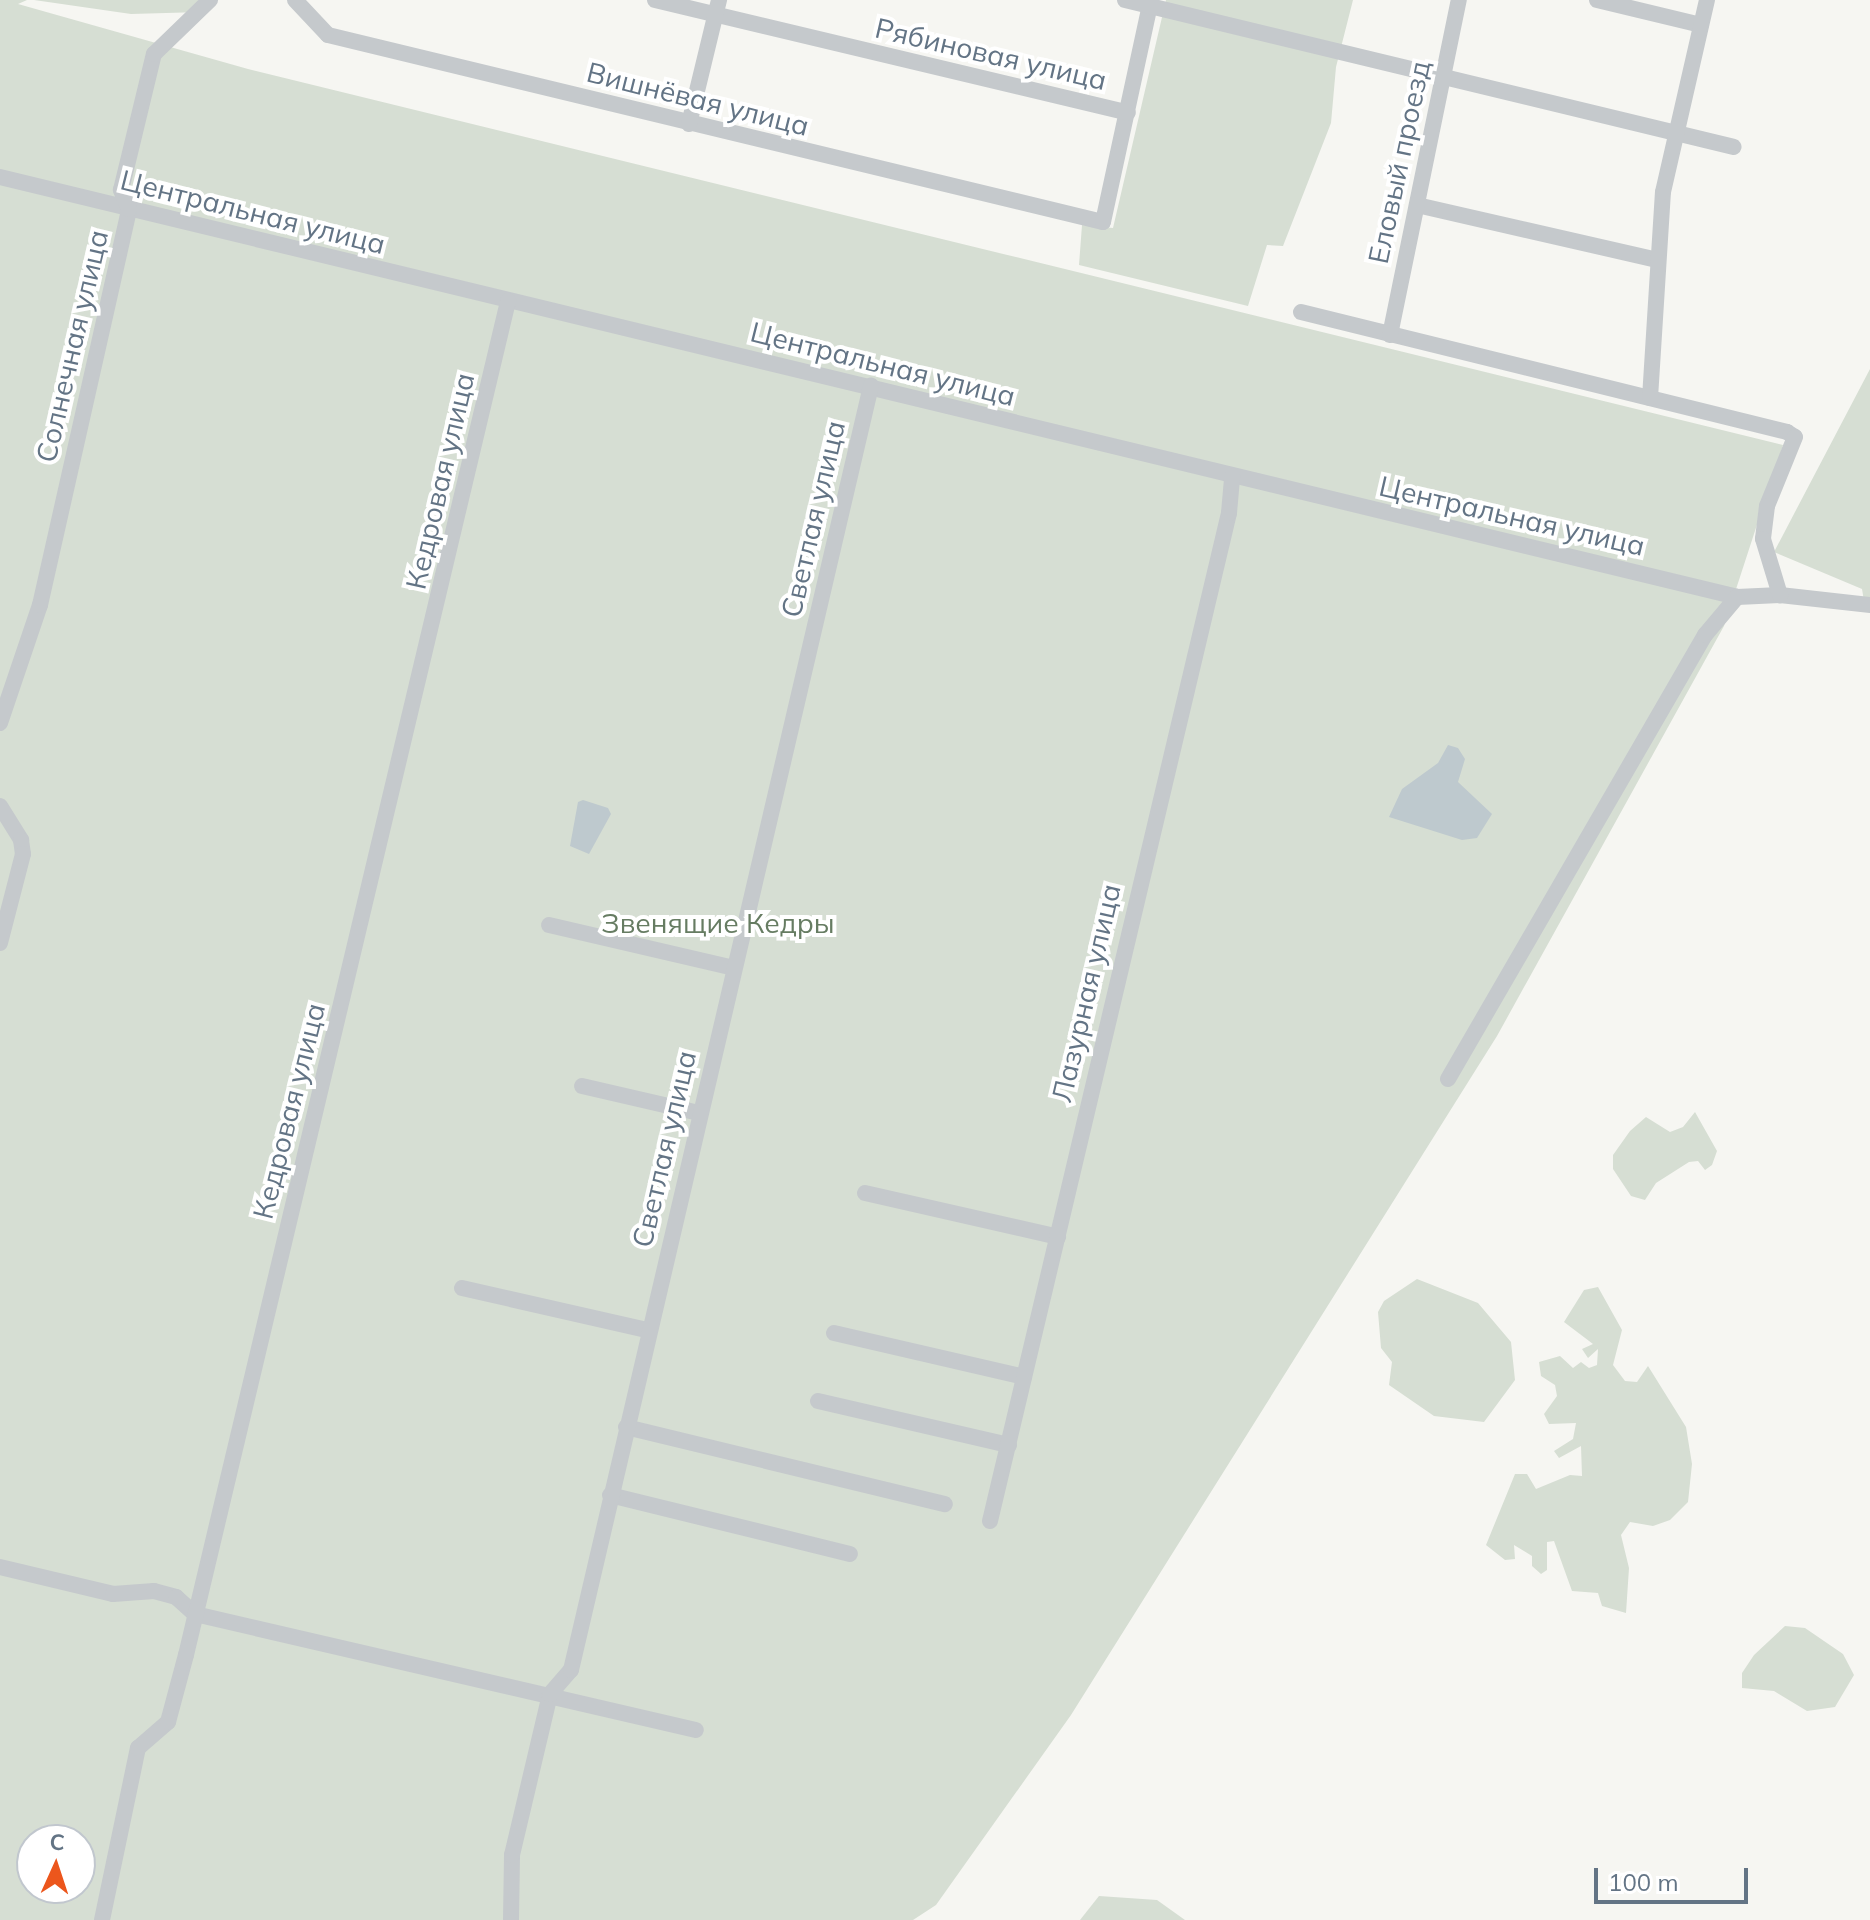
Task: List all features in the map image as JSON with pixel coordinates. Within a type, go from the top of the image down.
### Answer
[{"type":"street","name":"Солнечная улица","points":[[0,723],[40,605],[129,209],[121,190],[154,54],[210,0]]},
{"type":"street","name":"Вишнёвая улица","points":[[295,0],[328,35],[1103,222],[1128,113]]},
{"type":"street","name":"Рябиновая улица","points":[[655,0],[717,7],[1128,113]]},
{"type":"street","points":[[1125,0],[1151,3],[1734,147]]},
{"type":"street","name":"Еловый проезд","points":[[1390,335],[1459,0]]},
{"type":"street","points":[[1597,0],[1701,25]]},
{"type":"street","points":[[1650,398],[1663,192],[1707,0]]},
{"type":"street","points":[[1128,113],[1151,3]]},
{"type":"street","points":[[689,124],[717,7]]},
{"type":"street","name":"Центральная улица","points":[[0,177],[1232,476],[1745,597],[1780,595],[1870,605]]},
{"type":"street","points":[[1417,205],[1657,260]]},
{"type":"street","name":"Кедровая улица","points":[[102,1920],[138,1748],[168,1722],[508,301]]},
{"type":"street","points":[[1301,312],[1763,424],[1795,437],[1767,506],[1763,539],[1780,595]]},
{"type":"street","name":"Светлая улица","points":[[511,1920],[512,1855],[550,1694],[571,1670],[647,1330],[871,386]]},
{"type":"street","name":"Лазурная улица","points":[[990,1521],[1229,513],[1232,476]]},
{"type":"street","points":[[1448,1079],[1705,635],[1745,597]]},
{"type":"street","points":[[0,806],[21,840],[23,854],[0,943]]},
{"type":"street","points":[[549,925],[734,968]]},
{"type":"street","points":[[582,1086],[699,1113]]},
{"type":"street","points":[[865,1193],[1058,1237]]},
{"type":"street","points":[[462,1288],[647,1330]]},
{"type":"street","points":[[834,1333],[1024,1377]]},
{"type":"street","points":[[818,1401],[1009,1445]]},
{"type":"street","points":[[626,1427],[945,1504]]},
{"type":"street","points":[[610,1495],[850,1554]]},
{"type":"street","points":[[0,1567],[113,1594],[154,1591],[176,1597],[195,1614],[696,1730]]},
{"type":"green space","name":"Звенящие Кедры","points":[[0,0],[27,0],[18,4],[248,69],[1783,445],[1724,626],[1497,1036],[1071,1715],[936,1905],[913,1920],[0,1920]]},
{"type":"green space","points":[[34,0],[198,0],[201,12],[131,14]]},
{"type":"green space","points":[[1166,0],[1353,0],[1336,67],[1331,123],[1283,246],[1267,245],[1248,306],[1079,265],[1082,225],[1113,228]]},
{"type":"green space","points":[[1870,369],[1870,602],[1864,601],[1862,589],[1774,552]]},
{"type":"green space","points":[[1695,1112],[1717,1151],[1712,1165],[1705,1170],[1698,1161],[1689,1162],[1656,1183],[1645,1200],[1631,1196],[1613,1169],[1613,1155],[1630,1131],[1646,1117],[1670,1132],[1683,1127]]},
{"type":"green space","points":[[1417,1279],[1478,1303],[1511,1342],[1515,1380],[1484,1422],[1434,1416],[1389,1385],[1392,1362],[1381,1348],[1378,1312],[1384,1301]]},
{"type":"green space","points":[[1598,1287],[1622,1330],[1613,1365],[1625,1381],[1637,1382],[1648,1366],[1686,1427],[1692,1464],[1688,1502],[1670,1520],[1653,1526],[1630,1522],[1621,1535],[1629,1568],[1626,1613],[1602,1606],[1598,1593],[1572,1591],[1554,1541],[1547,1542],[1547,1570],[1541,1574],[1532,1566],[1532,1556],[1514,1545],[1515,1559],[1505,1560],[1486,1545],[1515,1474],[1527,1474],[1536,1489],[1570,1475],[1582,1476],[1581,1446],[1559,1458],[1554,1451],[1573,1439],[1576,1423],[1549,1424],[1544,1414],[1557,1396],[1555,1385],[1541,1376],[1539,1362],[1560,1356],[1573,1368],[1581,1362],[1589,1368],[1597,1365],[1598,1349],[1588,1358],[1582,1349],[1593,1344],[1564,1322],[1584,1290]]},
{"type":"green space","points":[[1785,1626],[1805,1628],[1843,1654],[1854,1675],[1835,1707],[1807,1711],[1774,1691],[1742,1688],[1742,1673],[1754,1655]]},
{"type":"green space","points":[[1099,1896],[1157,1900],[1185,1920],[1080,1920]]},
{"type":"shaded area","points":[[1448,745],[1458,748],[1465,759],[1458,782],[1492,814],[1477,838],[1462,840],[1389,817],[1402,789],[1438,763]]},
{"type":"shaded area","points":[[583,800],[608,808],[611,814],[589,854],[570,846],[578,802]]}]
